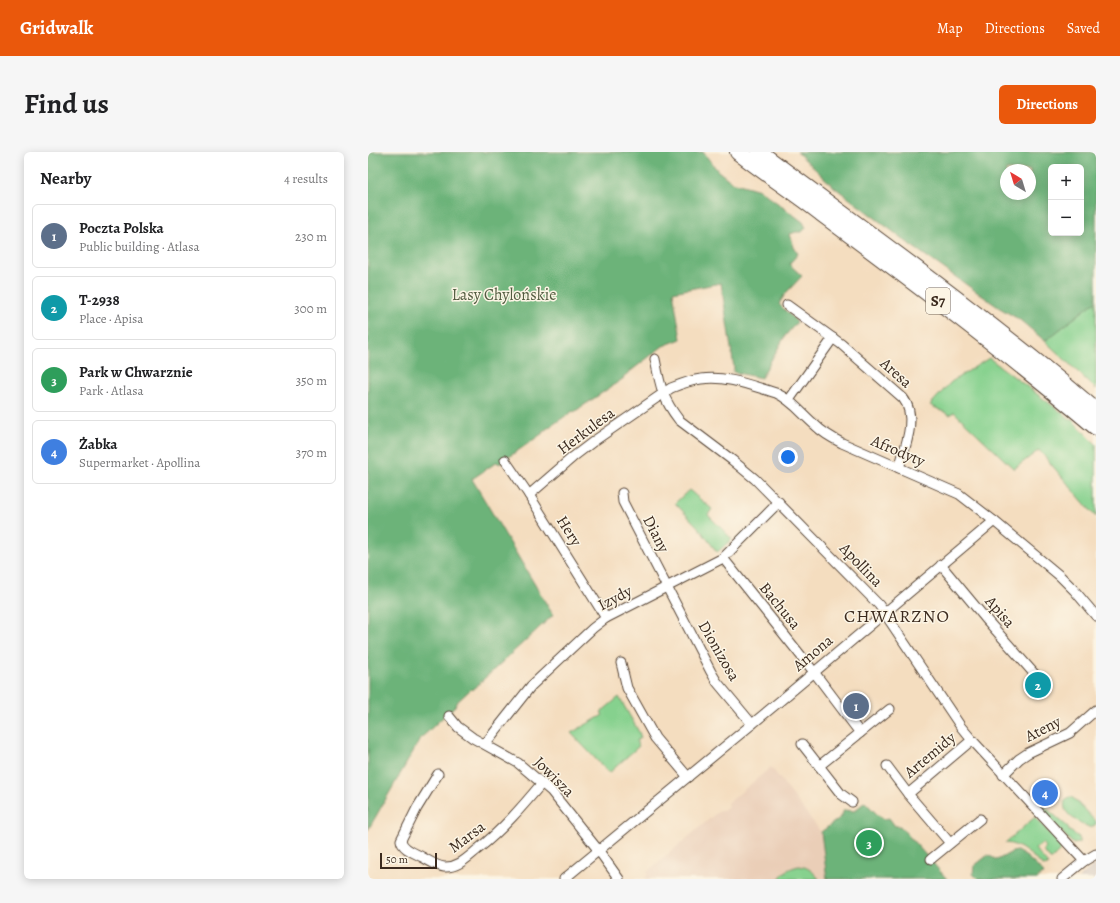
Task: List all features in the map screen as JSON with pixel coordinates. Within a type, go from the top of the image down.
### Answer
[{"type":"highway","name":"S7","points":[[738,152],[778,174],[900,256],[989,324],[1096,411]]},
{"type":"highway","name":"S7","points":[[759,152],[778,174],[819,212],[938,301],[1096,427]]},
{"type":"street","name":"Aresa","points":[[787,305],[833,338],[906,402],[911,419],[899,468]]},
{"type":"street","points":[[789,400],[833,338]]},
{"type":"street","name":"Apollina","points":[[655,359],[663,394],[678,420],[755,479],[879,606],[957,721],[972,740],[1003,775],[1074,848],[1084,861]]},
{"type":"street","name":"Afrodyty","points":[[663,394],[672,388],[683,384],[700,379],[714,378],[734,381],[776,393],[789,400],[815,426],[832,438],[959,494],[1060,576],[1096,616]]},
{"type":"street","name":"Herkulesa","points":[[529,495],[594,441],[663,394]]},
{"type":"street","name":"Hery","points":[[505,460],[529,495],[606,618]]},
{"type":"street","name":"Diany","points":[[622,493],[623,502],[667,588]]},
{"type":"street","name":"Izydy","points":[[485,744],[531,686],[593,628],[606,618],[723,558],[779,502]]},
{"type":"street","name":"Amona","points":[[564,879],[994,521]]},
{"type":"street","name":"Bachusa","points":[[723,558],[814,672],[860,733]]},
{"type":"street","name":"Apisa","points":[[941,565],[1038,678]]},
{"type":"street","name":"Dionizosa","points":[[667,588],[717,682],[752,724]]},
{"type":"street","points":[[621,663],[627,688],[655,738],[688,777]]},
{"type":"street","points":[[819,766],[890,709]]},
{"type":"street","name":"Ateny","points":[[1003,775],[1028,753],[1070,734],[1096,710]]},
{"type":"street","name":"Jowisza","points":[[449,716],[458,727],[518,763],[551,791],[599,851],[619,879]]},
{"type":"street","name":"Artemidy","points":[[908,794],[972,740]]},
{"type":"street","points":[[802,744],[840,794],[852,802]]},
{"type":"street","name":"Artemidy","points":[[886,766],[950,843]]},
{"type":"street","name":"Marsa","points":[[438,774],[417,808],[401,840],[408,849],[436,865],[443,867],[457,865],[494,836],[508,823],[542,783]]},
{"type":"street","points":[[931,859],[980,819]]},
{"type":"street","points":[[1084,861],[1096,847]]},
{"type":"street","points":[[1062,879],[1084,861],[1096,854]]},
{"type":"shaded area","points":[[771,767],[821,832],[827,879],[647,879],[645,877],[648,875],[647,872],[720,810],[724,810],[729,807],[727,804]]},
{"type":"shaded area","points":[[1096,863],[1096,879],[1078,879]]},
{"type":"green space","name":"Lasy Chylońskie","points":[[368,152],[703,152],[718,171],[732,182],[760,190],[803,222],[806,228],[802,232],[790,234],[798,254],[789,264],[802,276],[785,294],[779,304],[797,322],[785,336],[761,378],[733,372],[734,368],[721,283],[673,292],[681,339],[663,346],[623,377],[624,378],[542,432],[543,433],[499,464],[497,462],[472,479],[553,615],[472,690],[471,689],[421,738],[368,830]]},
{"type":"green space","points":[[797,152],[1096,152],[1096,301],[1045,341],[1020,320],[998,307],[912,246],[834,187]]},
{"type":"green space","points":[[1096,301],[1096,389],[1045,341]]},
{"type":"green space","points":[[989,358],[1073,421],[1096,444],[1096,517],[1039,450],[1014,469],[954,412],[950,415],[930,405],[951,382]]},
{"type":"green space","points":[[689,490],[712,509],[708,515],[732,539],[717,552],[698,527],[675,503]]},
{"type":"green space","points":[[619,697],[641,738],[636,741],[639,746],[609,773],[571,733],[603,715],[601,712]]},
{"type":"green space","points":[[1069,797],[1073,798],[1096,822],[1096,824],[1091,828],[1068,814],[1064,806],[1065,801]]},
{"type":"green space","points":[[865,802],[878,815],[884,819],[889,818],[895,826],[900,826],[947,879],[827,879],[821,832],[841,817],[844,810],[854,811]]},
{"type":"green space","points":[[1041,805],[1069,828],[1068,830],[1079,837],[1079,843],[1073,844],[1040,809]]},
{"type":"green space","points":[[1035,817],[1062,847],[1052,859],[1050,859],[1043,851],[1046,848],[1043,843],[1035,849],[1048,865],[1043,866],[1021,848],[1005,843]]},
{"type":"green space","points":[[1017,851],[1027,857],[1044,873],[1037,879],[978,879],[973,874],[974,866],[988,855],[997,860]]},
{"type":"green space","points":[[799,866],[810,870],[819,879],[779,879],[788,870]]},
{"type":"place","name":"T-2938","points":[[1038,685]]},
{"type":"place","name":"Poczta Polska","points":[[856,706]]},
{"type":"place","name":"Żabka","points":[[1045,793]]},
{"type":"place","name":"Park w Chwarznie","points":[[869,843]]},
{"type":"district","name":"CHWARZNO","points":[[897,616]]}]
